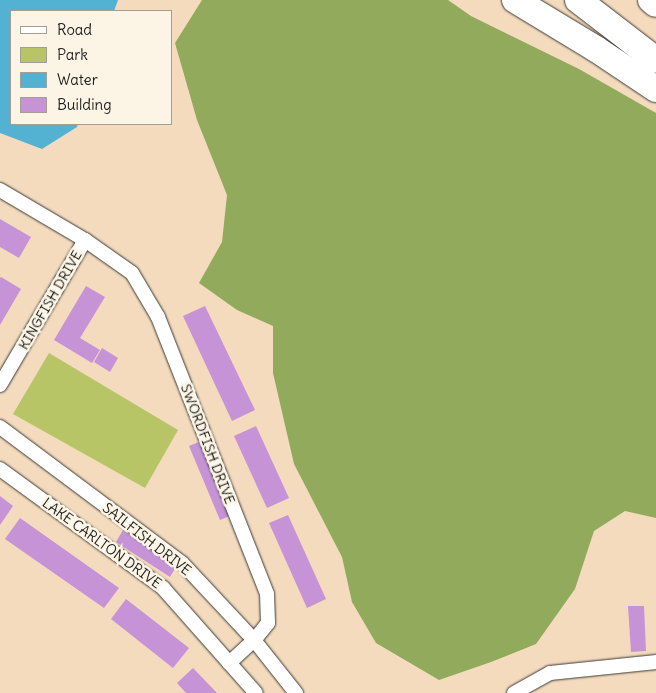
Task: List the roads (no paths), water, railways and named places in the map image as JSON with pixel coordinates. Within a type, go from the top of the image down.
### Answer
[{"type":"highway","points":[[515,0],[596,49],[656,89]]},
{"type":"highway","points":[[578,0],[656,60]]},
{"type":"highway","points":[[651,0],[656,4]]},
{"type":"street","name":"SWORDFISH DRIVE","points":[[0,190],[85,240],[132,273],[158,317],[267,594],[268,623],[254,640],[230,663]]},
{"type":"street","name":"KINGFISH DRIVE","points":[[0,385],[85,240]]},
{"type":"street","name":"SAILFISH DRIVE","points":[[0,427],[182,563],[254,640],[296,693]]},
{"type":"street","name":"LAKE CARLTON DRIVE","points":[[0,469],[164,588],[256,693]]},
{"type":"street","points":[[514,693],[550,673],[656,662]]},
{"type":"water","points":[[0,0],[118,0],[114,10],[10,10],[10,125],[78,125],[42,149],[0,133]]}]
